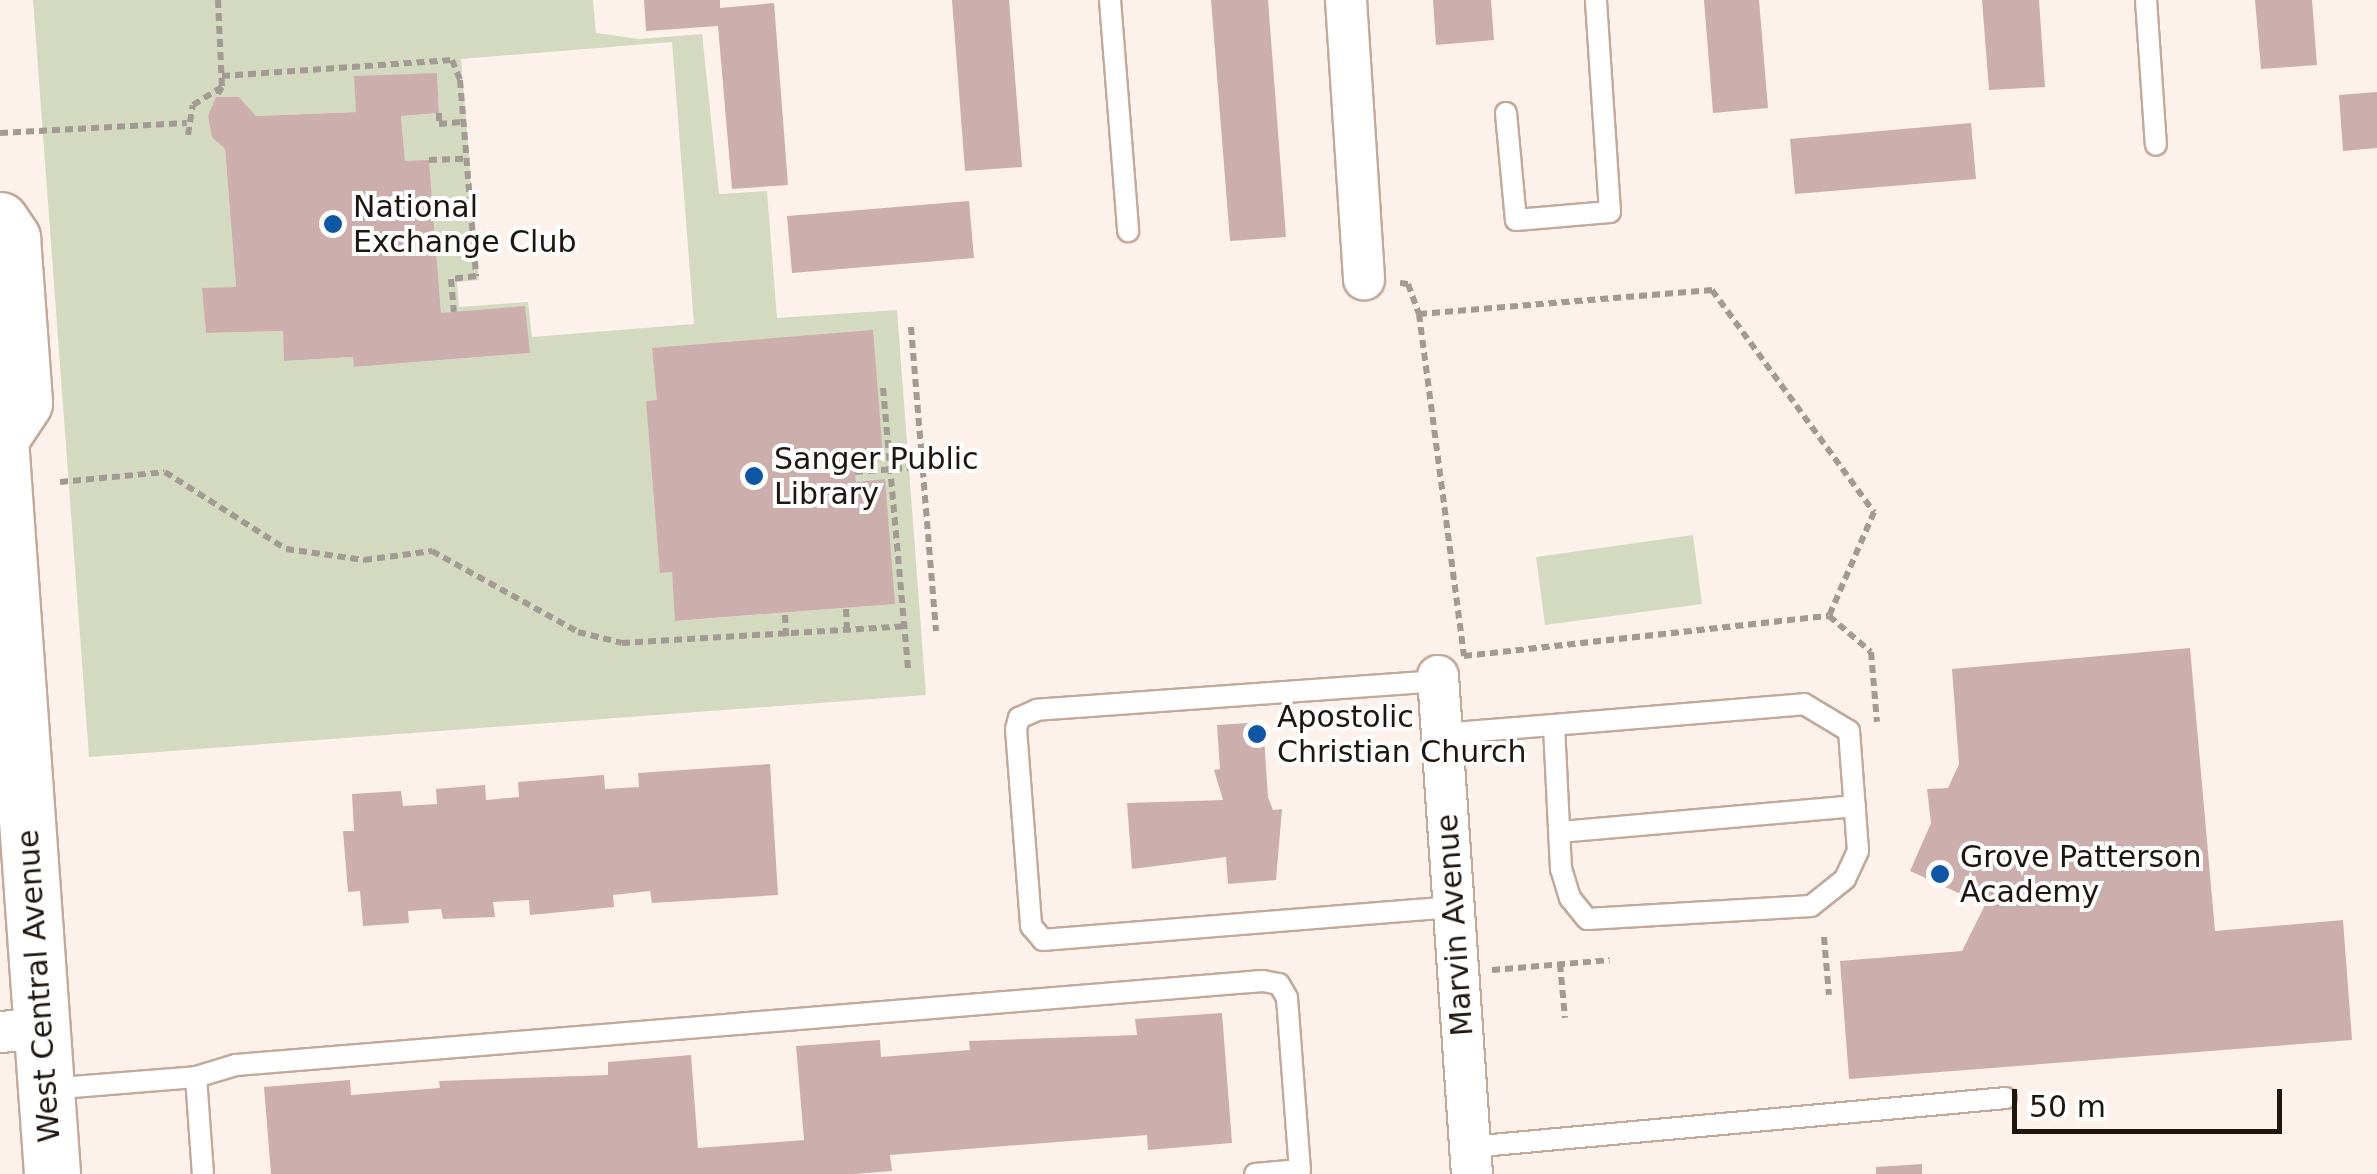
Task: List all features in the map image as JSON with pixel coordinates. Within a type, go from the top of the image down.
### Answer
[{"type":"main road","name":"West Central Avenue","points":[[0,220],[12,238],[24,403],[0,439],[21,1031],[46,1089],[52,1174]]},
{"type":"street","points":[[1346,0],[1364,279]]},
{"type":"street","name":"Marvin Avenue","points":[[1439,678],[1471,1160]]},
{"type":"lane","points":[[1110,0],[1128,231]]},
{"type":"lane","points":[[1506,113],[1516,220],[1610,212],[1596,0]]},
{"type":"lane","points":[[2146,0],[2156,145]]},
{"type":"lane","points":[[1439,678],[1037,710],[1019,718],[1018,748],[1031,926],[1043,940],[1454,907]]},
{"type":"lane","points":[[1442,734],[1804,704],[1848,731],[1858,851],[1846,879],[1811,906],[1587,920],[1570,898],[1560,832],[1554,725]]},
{"type":"lane","points":[[1560,832],[1855,806]]},
{"type":"lane","points":[[46,1089],[196,1077],[249,1064],[1263,981],[1279,984],[1286,998],[1300,1170],[1255,1174]]},
{"type":"lane","points":[[196,1077],[203,1174]]},
{"type":"lane","points":[[1471,1160],[2006,1098]]},
{"type":"path","points":[[216,97],[222,86],[218,0]]},
{"type":"path","points":[[222,76],[442,56],[458,68],[476,276],[451,279],[454,312]]},
{"type":"path","points":[[188,135],[186,123],[201,97],[222,86]]},
{"type":"path","points":[[439,114],[439,124],[464,122]]},
{"type":"path","points":[[0,133],[186,123]]},
{"type":"path","points":[[429,160],[466,158]]},
{"type":"path","points":[[1364,279],[1408,284],[1419,314],[1464,656],[1828,616],[1872,652],[1877,724]]},
{"type":"path","points":[[1419,314],[1712,290],[1874,512],[1828,616]]},
{"type":"path","points":[[911,326],[936,632]]},
{"type":"path","points":[[883,388],[908,670]]},
{"type":"path","points":[[855,472],[921,467]]},
{"type":"path","points":[[60,482],[165,472],[286,549],[364,560],[432,550],[578,632],[622,643],[905,626]]},
{"type":"path","points":[[846,609],[847,631]]},
{"type":"path","points":[[784,615],[786,636]]},
{"type":"path","points":[[1824,937],[1829,995]]},
{"type":"path","points":[[1492,970],[1610,960]]},
{"type":"path","points":[[1560,964],[1565,1018]]},
{"type":"green space","points":[[33,0],[593,0],[596,33],[639,39],[702,34],[719,194],[767,191],[777,318],[897,310],[926,695],[89,757]],"holes":[[[672,42],[694,324],[532,337],[528,302],[459,307],[457,282],[479,280],[461,59]],[[437,73],[439,113],[401,116],[405,161],[429,161],[441,313],[530,353],[355,367],[353,357],[285,361],[283,331],[206,333],[203,289],[236,287],[225,149],[213,137],[208,116],[217,97],[239,97],[256,116],[356,112]],[[653,348],[882,456],[854,458],[855,472],[856,482],[884,480],[894,604],[676,621]]]},
{"type":"green space","points":[[1693,535],[1702,604],[1545,625],[1536,557]]},
{"type":"building","points":[[644,0],[720,0],[720,8],[774,3],[788,185],[732,189],[718,26],[646,31]]},
{"type":"building","points":[[952,0],[1009,0],[1022,167],[965,171]]},
{"type":"building","points":[[1211,0],[1268,0],[1286,237],[1230,241]]},
{"type":"building","points":[[1433,0],[1491,0],[1494,40],[1436,45]]},
{"type":"building","points":[[1704,0],[1759,0],[1768,108],[1713,113]]},
{"type":"building","points":[[1982,0],[2039,0],[2045,87],[1989,90]]},
{"type":"building","points":[[2255,0],[2312,0],[2317,65],[2261,69]]},
{"type":"building","name":"National Exchange Club","points":[[437,73],[439,113],[401,116],[405,161],[429,160],[441,313],[525,306],[530,353],[354,367],[353,357],[284,361],[283,331],[206,333],[202,288],[236,287],[225,149],[212,137],[208,116],[216,97],[239,97],[256,116],[356,112],[354,76]]},
{"type":"building","points":[[2377,92],[2377,148],[2343,151],[2339,95]]},
{"type":"building","points":[[1971,123],[1976,179],[1795,194],[1790,139]]},
{"type":"building","points":[[969,201],[974,258],[792,273],[787,216]]},
{"type":"building","name":"Sanger Public Library","points":[[873,330],[883,456],[854,458],[855,472],[856,482],[885,479],[895,604],[675,621],[672,572],[660,573],[646,401],[657,400],[652,348]]},
{"type":"building","points":[[2190,648],[2215,931],[2343,920],[2352,1040],[1849,1079],[1840,961],[1962,951],[1985,905],[1910,871],[1931,823],[1927,789],[1948,788],[1959,764],[1952,669]]},
{"type":"building","name":"Apostolic Christian Church","points":[[1263,722],[1268,797],[1273,810],[1282,809],[1276,880],[1228,884],[1226,857],[1132,869],[1127,803],[1223,800],[1214,770],[1220,769],[1217,725]]},
{"type":"building","points":[[770,764],[778,895],[652,903],[650,891],[613,895],[614,907],[530,915],[529,900],[493,902],[495,917],[443,919],[441,909],[408,911],[409,923],[363,926],[360,891],[348,892],[343,831],[354,831],[352,794],[401,791],[403,806],[437,804],[436,789],[485,785],[486,800],[519,797],[518,782],[604,775],[605,789],[639,787],[638,773]]},
{"type":"building","points":[[1222,1013],[1232,1143],[1148,1150],[1147,1135],[890,1155],[892,1171],[854,1174],[271,1174],[264,1087],[350,1080],[351,1095],[440,1088],[439,1081],[608,1075],[608,1062],[691,1055],[698,1148],[804,1140],[796,1046],[880,1040],[881,1057],[970,1050],[969,1041],[1137,1035],[1135,1019]]},
{"type":"building","points":[[1922,1164],[1922,1174],[1876,1174],[1876,1167]]},
{"type":"place","name":"National Exchange Club","points":[[333,224]]},
{"type":"place","name":"Sanger Public Library","points":[[754,476]]},
{"type":"place","name":"Apostolic Christian Church","points":[[1257,734]]},
{"type":"place","name":"Grove Patterson Academy","points":[[1940,874]]}]
